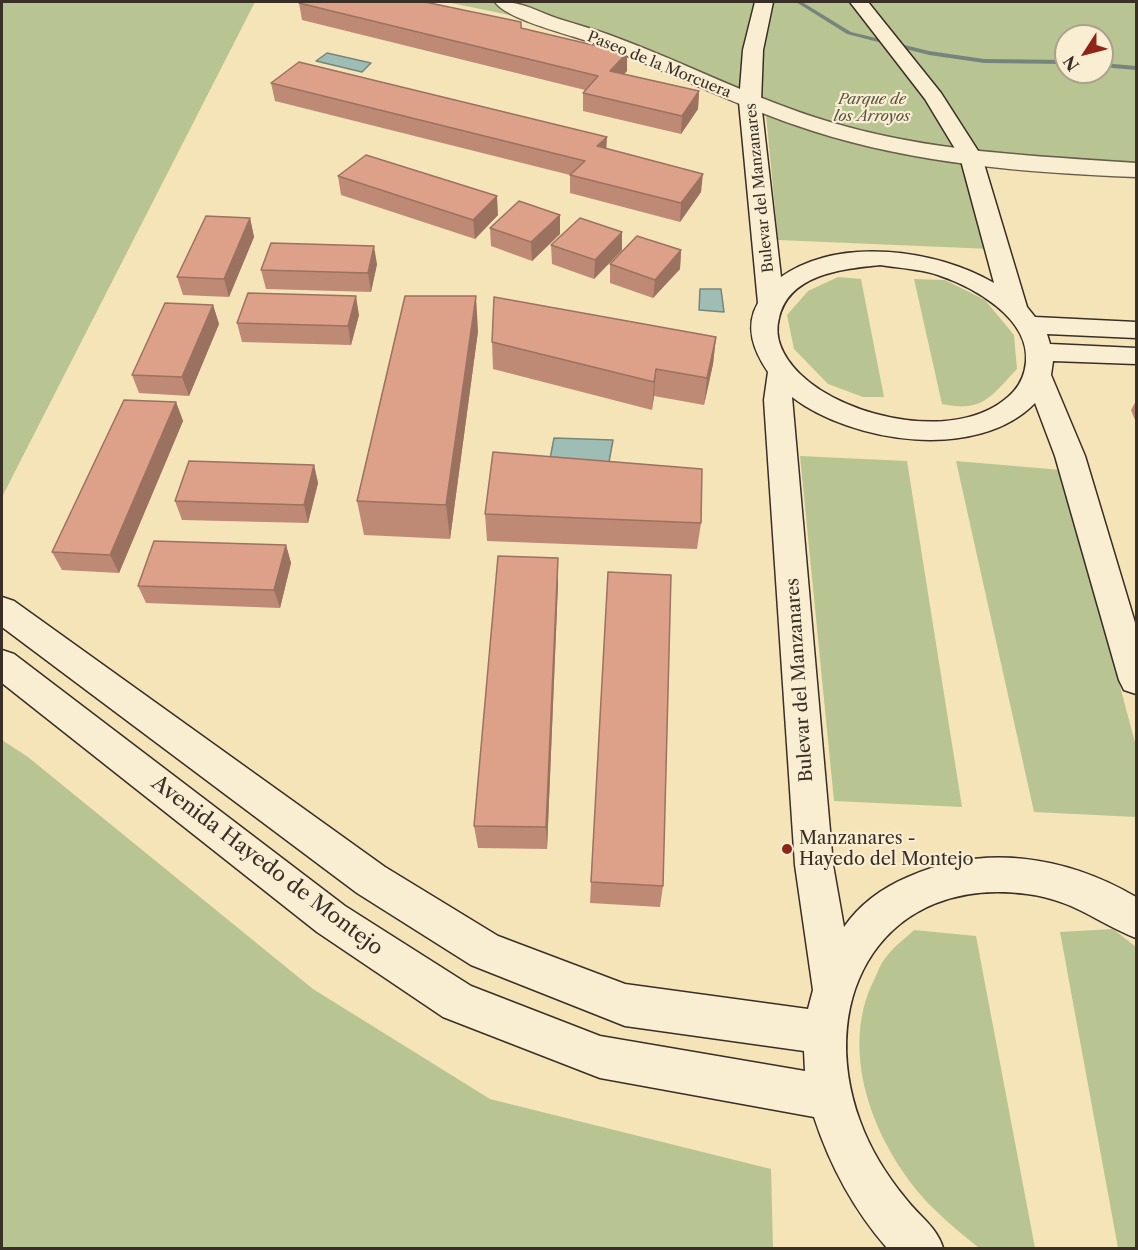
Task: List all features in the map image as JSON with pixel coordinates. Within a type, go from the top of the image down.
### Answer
[{"type":"street","name":"Paseo de la Morcuera","points":[[504,2],[524,14],[607,41],[750,102],[856,136],[971,157],[1137,170]]},
{"type":"street","name":"Bulevar del Manzanares","points":[[764,2],[753,50],[750,102],[771,303],[764,325],[768,348],[782,371],[801,390],[819,403],[850,417],[883,426],[919,430],[953,429],[984,422],[1009,410],[1027,394],[1039,364]]},
{"type":"street","points":[[859,2],[934,97],[971,157],[1021,316],[1070,456],[1137,680]]},
{"type":"street","points":[[771,303],[788,284],[813,270],[845,261],[880,258],[918,262],[954,272],[987,287],[1021,316],[1137,330]]},
{"type":"street","points":[[1039,364],[1137,356]]},
{"type":"street","name":"Bulevar del Manzanares","points":[[782,371],[778,400],[814,864],[833,988]]},
{"type":"street","points":[[2,610],[371,880],[485,951],[625,1005],[825,1033]]},
{"type":"street","points":[[4,666],[13,654],[25,645],[43,640]]},
{"type":"street","name":"Avenida Hayedo de Montejo","points":[[4,666],[331,919],[458,1002],[600,1058],[831,1098]]},
{"type":"street","points":[[920,1248],[900,1230],[856,1166],[831,1098],[826,1065],[825,1033],[833,988],[848,953],[870,923],[898,901],[930,885],[966,875],[1005,874],[1045,879],[1086,892],[1137,919]]},
{"type":"green space","points":[[2,2],[255,2],[2,497]]},
{"type":"green space","name":"Parque de los Arroyos","points":[[446,2],[1136,2],[1136,177],[965,162],[990,249],[778,240],[766,115],[553,24]]},
{"type":"green space","points":[[838,277],[861,279],[884,397],[863,397],[828,384],[794,349],[787,315],[808,291]]},
{"type":"green space","points":[[914,279],[945,280],[985,300],[1014,335],[1017,369],[985,400],[967,406],[942,404]]},
{"type":"green space","points":[[800,456],[907,461],[962,807],[834,801]]},
{"type":"green space","points":[[956,461],[1062,470],[1136,746],[1136,817],[1034,812]]},
{"type":"green space","points":[[2,740],[28,757],[313,989],[490,1099],[771,1169],[773,1248],[2,1248]]},
{"type":"green space","points":[[1113,929],[1136,947],[1136,1248],[1118,1248],[1060,932]]},
{"type":"green space","points":[[914,930],[976,936],[1035,1248],[979,1248],[934,1209],[914,1186],[896,1161],[880,1132],[869,1102],[862,1071],[859,1040],[863,1009],[883,961]]},
{"type":"water","points":[[327,53],[371,63],[362,72],[316,61]]},
{"type":"water","points":[[700,289],[721,289],[724,312],[699,310]]},
{"type":"water","points":[[554,438],[613,440],[609,462],[550,459]]},
{"type":"building","points":[[300,2],[425,2],[521,22],[521,28],[627,53],[610,71],[699,91],[682,116],[583,93],[598,76]]},
{"type":"building","points":[[299,62],[607,137],[597,146],[703,174],[681,203],[570,175],[585,161],[271,83]]},
{"type":"building","points":[[366,155],[497,196],[473,220],[338,176]]},
{"type":"building","points":[[519,201],[560,215],[531,242],[490,228]]},
{"type":"building","points":[[206,216],[250,218],[224,279],[177,277]]},
{"type":"building","points":[[580,218],[622,232],[595,260],[551,245]]},
{"type":"building","points":[[637,236],[681,250],[655,280],[610,264]]},
{"type":"building","points":[[271,243],[374,246],[368,273],[261,270]]},
{"type":"building","points":[[248,293],[356,296],[348,326],[237,323]]},
{"type":"building","points":[[405,296],[476,296],[446,505],[357,501]]},
{"type":"building","points":[[494,297],[716,337],[707,378],[656,369],[654,382],[492,342]]},
{"type":"building","points":[[165,303],[213,305],[182,377],[132,375]]},
{"type":"building","points":[[124,400],[176,402],[110,555],[52,552]]},
{"type":"building","points":[[493,452],[702,469],[701,523],[485,514]]},
{"type":"building","points":[[189,461],[314,465],[304,505],[175,501]]},
{"type":"building","points":[[154,541],[286,545],[274,590],[138,586]]},
{"type":"building","points":[[498,556],[558,558],[546,827],[474,826]]},
{"type":"building","points":[[608,572],[671,575],[663,886],[591,882]]},
{"type":"waterway","points":[[799,2],[849,33],[929,53],[984,61],[1054,62]]},
{"type":"waterway","points":[[1114,66],[1136,68]]},
{"type":"place","name":"Manzanares - Hayedo del Montejo","points":[[787,849]]}]
